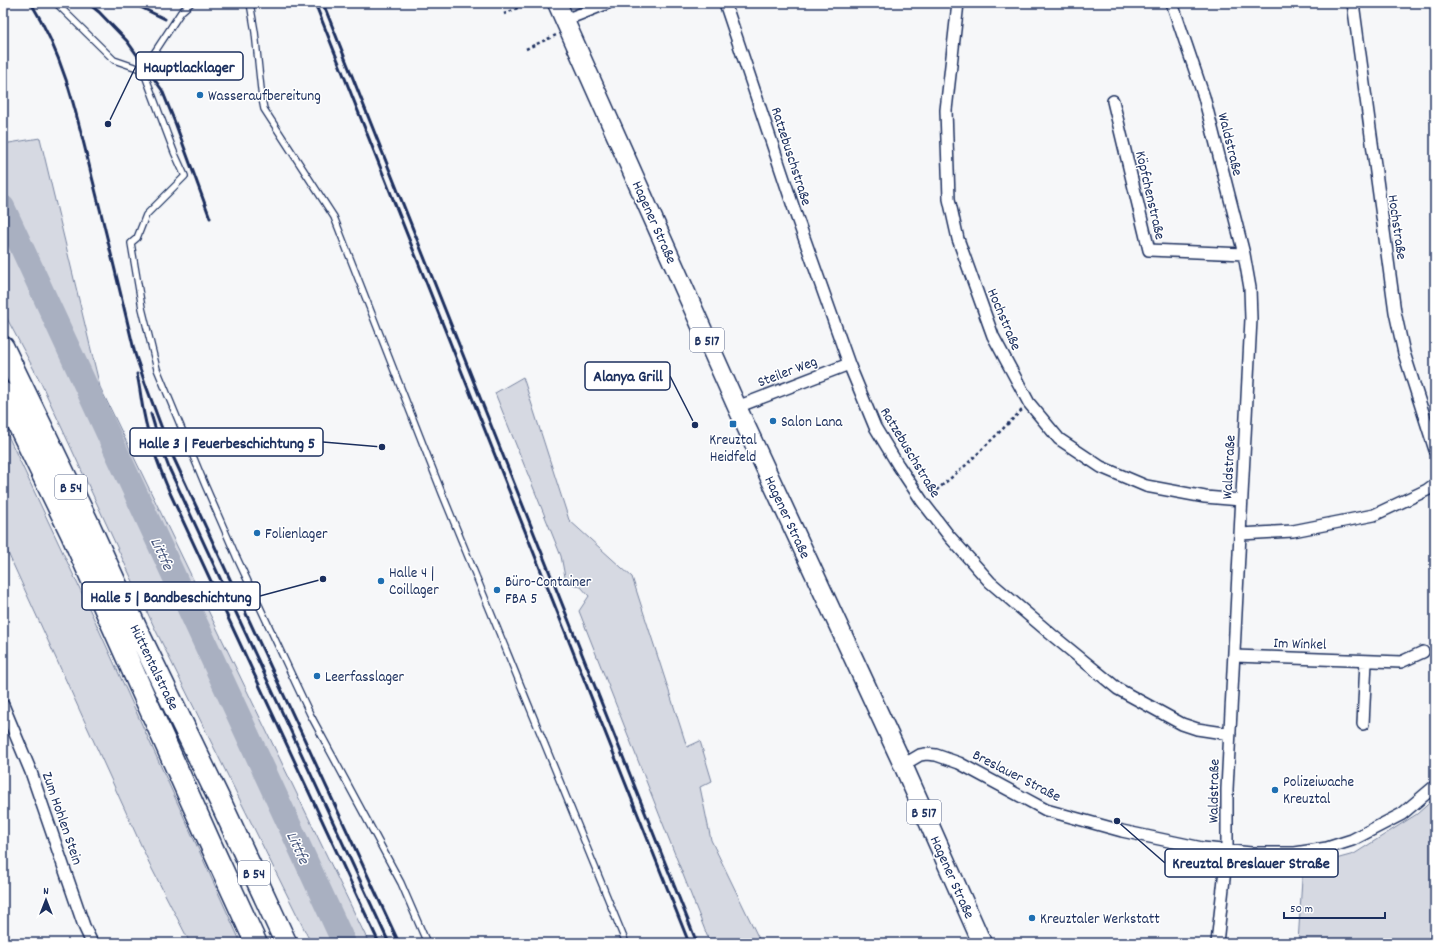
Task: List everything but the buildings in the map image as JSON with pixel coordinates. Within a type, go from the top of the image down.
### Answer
[{"type":"highway","name":"Hüttentalstraße","points":[[3,347],[90,527],[136,628],[286,943]]},
{"type":"highway","name":"Hüttentalstraße","points":[[3,393],[72,535],[256,943]]},
{"type":"main road","name":"Hagener Straße","points":[[557,3],[737,407],[903,765],[982,943]]},
{"type":"street","points":[[567,25],[608,3]]},
{"type":"street","name":"Ratzebuschstraße","points":[[725,3],[848,364],[875,426],[898,465],[931,513],[949,536],[990,582],[1118,689],[1182,724],[1197,729],[1230,734]]},
{"type":"street","name":"Hochstraße","points":[[958,3],[946,110],[949,199],[958,240],[993,336],[1029,403],[1059,439],[1101,467],[1146,486],[1205,497],[1241,500]]},
{"type":"street","name":"Waldstraße","points":[[1172,3],[1204,98],[1244,254],[1250,288],[1251,318],[1227,789],[1227,851],[1217,943]]},
{"type":"street","name":"Hochstraße","points":[[1353,3],[1395,312],[1404,353],[1435,450]]},
{"type":"street","name":"Köpfchenstraße","points":[[1113,102],[1149,250],[1244,254]]},
{"type":"street","name":"Steiler Weg","points":[[737,407],[848,364]]},
{"type":"street","points":[[1240,534],[1293,531],[1374,515],[1428,490],[1435,484]]},
{"type":"street","name":"Im Winkel","points":[[1234,656],[1329,659],[1366,662],[1401,662],[1423,652]]},
{"type":"street","points":[[1363,724],[1366,662]]},
{"type":"street","name":"Zum Hohlen Stein","points":[[3,705],[31,772],[84,926],[92,943]]},
{"type":"street","name":"Breslauer Straße","points":[[903,765],[920,755],[926,754],[942,756],[959,763],[1046,810],[1122,831],[1202,848],[1251,853],[1296,853],[1327,848],[1352,840],[1402,814],[1435,786]]},
{"type":"lane","points":[[56,3],[114,60],[143,70]]},
{"type":"lane","points":[[143,70],[181,12],[191,3]]},
{"type":"lane","points":[[250,3],[264,109],[334,217],[442,493],[626,943]]},
{"type":"lane","points":[[143,70],[174,152],[185,176],[146,215],[137,238],[131,243],[142,308],[157,369],[204,485],[246,578],[310,714],[401,883],[427,943]]},
{"type":"path","points":[[504,14],[529,3]]},
{"type":"path","points":[[526,49],[567,25]]},
{"type":"path","points":[[933,494],[966,465],[1029,403]]},
{"type":"shaded area","points":[[40,138],[100,387],[369,943],[311,943],[155,629],[41,383],[3,311],[3,144]]},
{"type":"shaded area","points":[[523,377],[569,520],[632,577],[687,747],[700,741],[712,781],[700,787],[711,840],[761,943],[710,943],[579,611],[589,596],[581,587],[566,582],[561,556],[495,393]]},
{"type":"shaded area","points":[[3,425],[95,621],[241,943],[190,943],[151,867],[3,542]]},
{"type":"shaded area","points":[[1435,798],[1435,943],[1298,943],[1303,863],[1321,863],[1354,854],[1417,814]]},
{"type":"waterway","name":"Littfe","points":[[3,207],[344,943]]},
{"type":"railway","points":[[31,3],[53,45],[69,88],[109,243],[135,354],[170,450],[399,943]]},
{"type":"railway","points":[[88,3],[99,12],[127,41],[162,90],[210,218]]},
{"type":"railway","points":[[132,3],[165,19]]},
{"type":"railway","points":[[315,3],[689,943]]},
{"type":"railway","points":[[323,3],[697,943]]},
{"type":"railway","points":[[137,374],[149,434],[158,464],[170,493],[379,943]]},
{"type":"railway","points":[[151,414],[169,468],[389,943]]},
{"type":"place","name":"Wasseraufbereitung","points":[[200,95]]},
{"type":"place","name":"Hauptlacklager","points":[[108,124]]},
{"type":"place","name":"Salon Lana","points":[[773,421]]},
{"type":"place","name":"Kreuztal Heidfeld","points":[[733,424]]},
{"type":"place","name":"Alanya Grill","points":[[695,425]]},
{"type":"place","name":"Halle 3 | Feuerbeschichtung 5","points":[[382,447]]},
{"type":"place","name":"Folienlager","points":[[257,533]]},
{"type":"place","name":"Halle 5 | Bandbeschichtung","points":[[323,579]]},
{"type":"place","name":"Halle 4 | Coillager","points":[[381,581]]},
{"type":"place","name":"Büro-Container FBA 5","points":[[497,590]]},
{"type":"place","name":"Leerfasslager","points":[[317,676]]},
{"type":"place","name":"Polizeiwache Kreuztal","points":[[1275,790]]},
{"type":"place","name":"Kreuztal Breslauer Straße","points":[[1117,821]]},
{"type":"place","name":"Kreuztaler Werkstatt","points":[[1032,918]]}]
